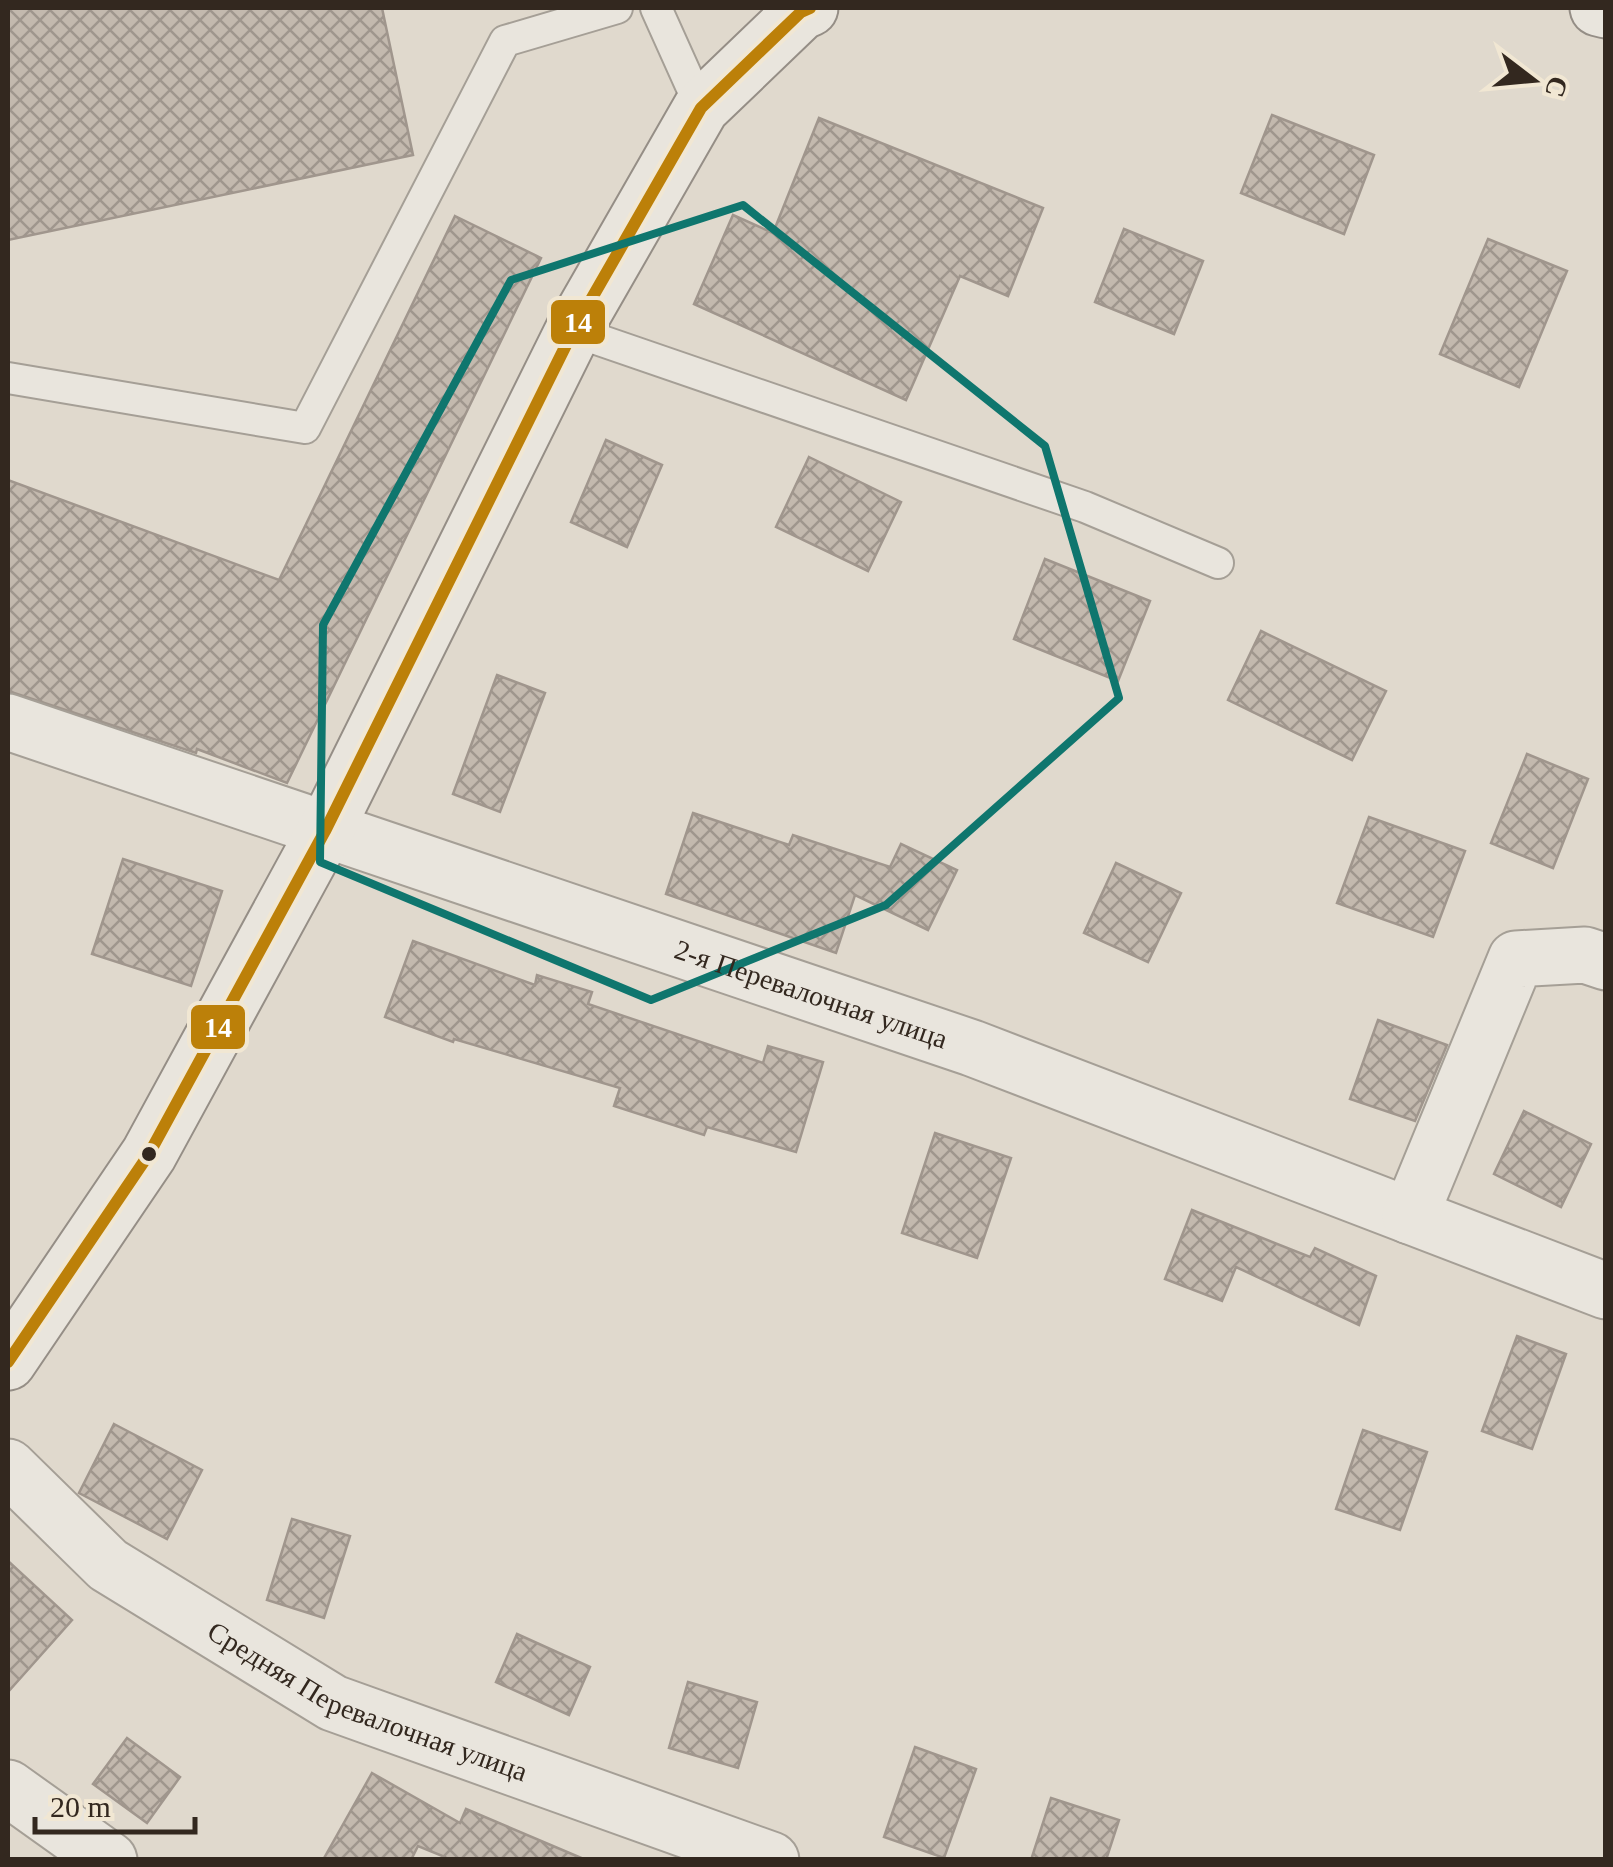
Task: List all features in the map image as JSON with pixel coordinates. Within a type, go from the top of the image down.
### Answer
[{"type":"street","points":[[8,1362],[149,1154],[325,831],[572,332],[701,108],[800,12],[810,8]]},
{"type":"street","points":[[1598,8],[1606,10]]},
{"type":"street","name":"2-я Перевалочная улица","points":[[8,722],[972,1048],[1606,1291]]},
{"type":"street","points":[[1410,1216],[1516,959],[1585,956],[1606,962]]},
{"type":"street","name":"Средняя Перевалочная улица","points":[[8,1467],[108,1566],[334,1703],[772,1860]]},
{"type":"street","points":[[8,1788],[109,1860]]},
{"type":"lane","points":[[8,378],[304,428],[505,40],[617,8]]},
{"type":"lane","points":[[656,8],[701,108]]},
{"type":"lane","points":[[572,332],[1085,507],[1218,562]]},
{"type":"highlighted area","points":[[743,205],[1045,446],[1119,698],[886,905],[651,1000],[320,862],[323,625],[511,280]]},
{"type":"building","points":[[8,8],[382,8],[413,155],[8,240]]},
{"type":"building","points":[[1272,115],[1374,155],[1344,234],[1241,193]]},
{"type":"building","points":[[819,118],[1043,208],[1008,296],[960,276],[906,400],[694,304],[733,215],[773,233]]},
{"type":"building","points":[[455,216],[541,258],[287,783],[197,749],[196,753],[8,691],[8,480],[279,580]]},
{"type":"building","points":[[1124,229],[1203,261],[1174,334],[1095,302]]},
{"type":"building","points":[[1488,239],[1567,271],[1519,387],[1440,354]]},
{"type":"building","points":[[606,440],[662,465],[627,547],[571,522]]},
{"type":"building","points":[[809,457],[901,502],[868,571],[776,527]]},
{"type":"building","points":[[1045,559],[1150,601],[1118,681],[1014,639]]},
{"type":"building","points":[[1261,631],[1386,691],[1352,760],[1228,700]]},
{"type":"building","points":[[497,675],[545,693],[500,812],[453,794]]},
{"type":"building","points":[[1527,754],[1588,779],[1553,868],[1491,843]]},
{"type":"building","points":[[693,813],[789,845],[793,835],[890,867],[901,844],[957,870],[928,930],[855,895],[836,953],[666,894]]},
{"type":"building","points":[[1369,817],[1465,851],[1433,937],[1337,903]]},
{"type":"building","points":[[123,859],[222,891],[191,986],[92,954]]},
{"type":"building","points":[[1116,863],[1181,893],[1148,962],[1084,933]]},
{"type":"building","points":[[413,941],[535,985],[537,975],[592,992],[588,1004],[763,1063],[768,1046],[823,1062],[796,1152],[707,1127],[704,1135],[614,1106],[620,1088],[454,1039],[453,1042],[385,1017]]},
{"type":"building","points":[[1378,1020],[1447,1045],[1415,1121],[1350,1099]]},
{"type":"building","points":[[1524,1111],[1591,1144],[1561,1207],[1494,1174]]},
{"type":"building","points":[[935,1133],[1011,1158],[977,1258],[902,1233]]},
{"type":"building","points":[[1192,1210],[1310,1257],[1315,1248],[1376,1276],[1359,1325],[1236,1267],[1222,1301],[1165,1279]]},
{"type":"building","points":[[1517,1336],[1566,1354],[1532,1449],[1482,1431]]},
{"type":"building","points":[[114,1424],[202,1470],[167,1539],[79,1493]]},
{"type":"building","points":[[1363,1430],[1427,1452],[1400,1530],[1336,1509]]},
{"type":"building","points":[[292,1519],[350,1536],[324,1618],[267,1600]]},
{"type":"building","points":[[8,1561],[72,1620],[8,1692]]},
{"type":"building","points":[[517,1634],[590,1667],[569,1715],[496,1682]]},
{"type":"building","points":[[688,1682],[757,1702],[738,1768],[669,1748]]},
{"type":"building","points":[[127,1738],[180,1777],[147,1823],[93,1784]]},
{"type":"building","points":[[915,1747],[976,1769],[944,1858],[884,1837]]},
{"type":"building","points":[[372,1773],[460,1823],[466,1809],[586,1860],[444,1860],[445,1857],[418,1846],[411,1860],[323,1860]]},
{"type":"building","points":[[1051,1798],[1119,1820],[1106,1860],[1031,1860]]},
{"type":"transit line","name":"14","points":[[8,1362],[149,1154],[325,831],[573,331],[701,108],[801,12],[810,8]]}]
